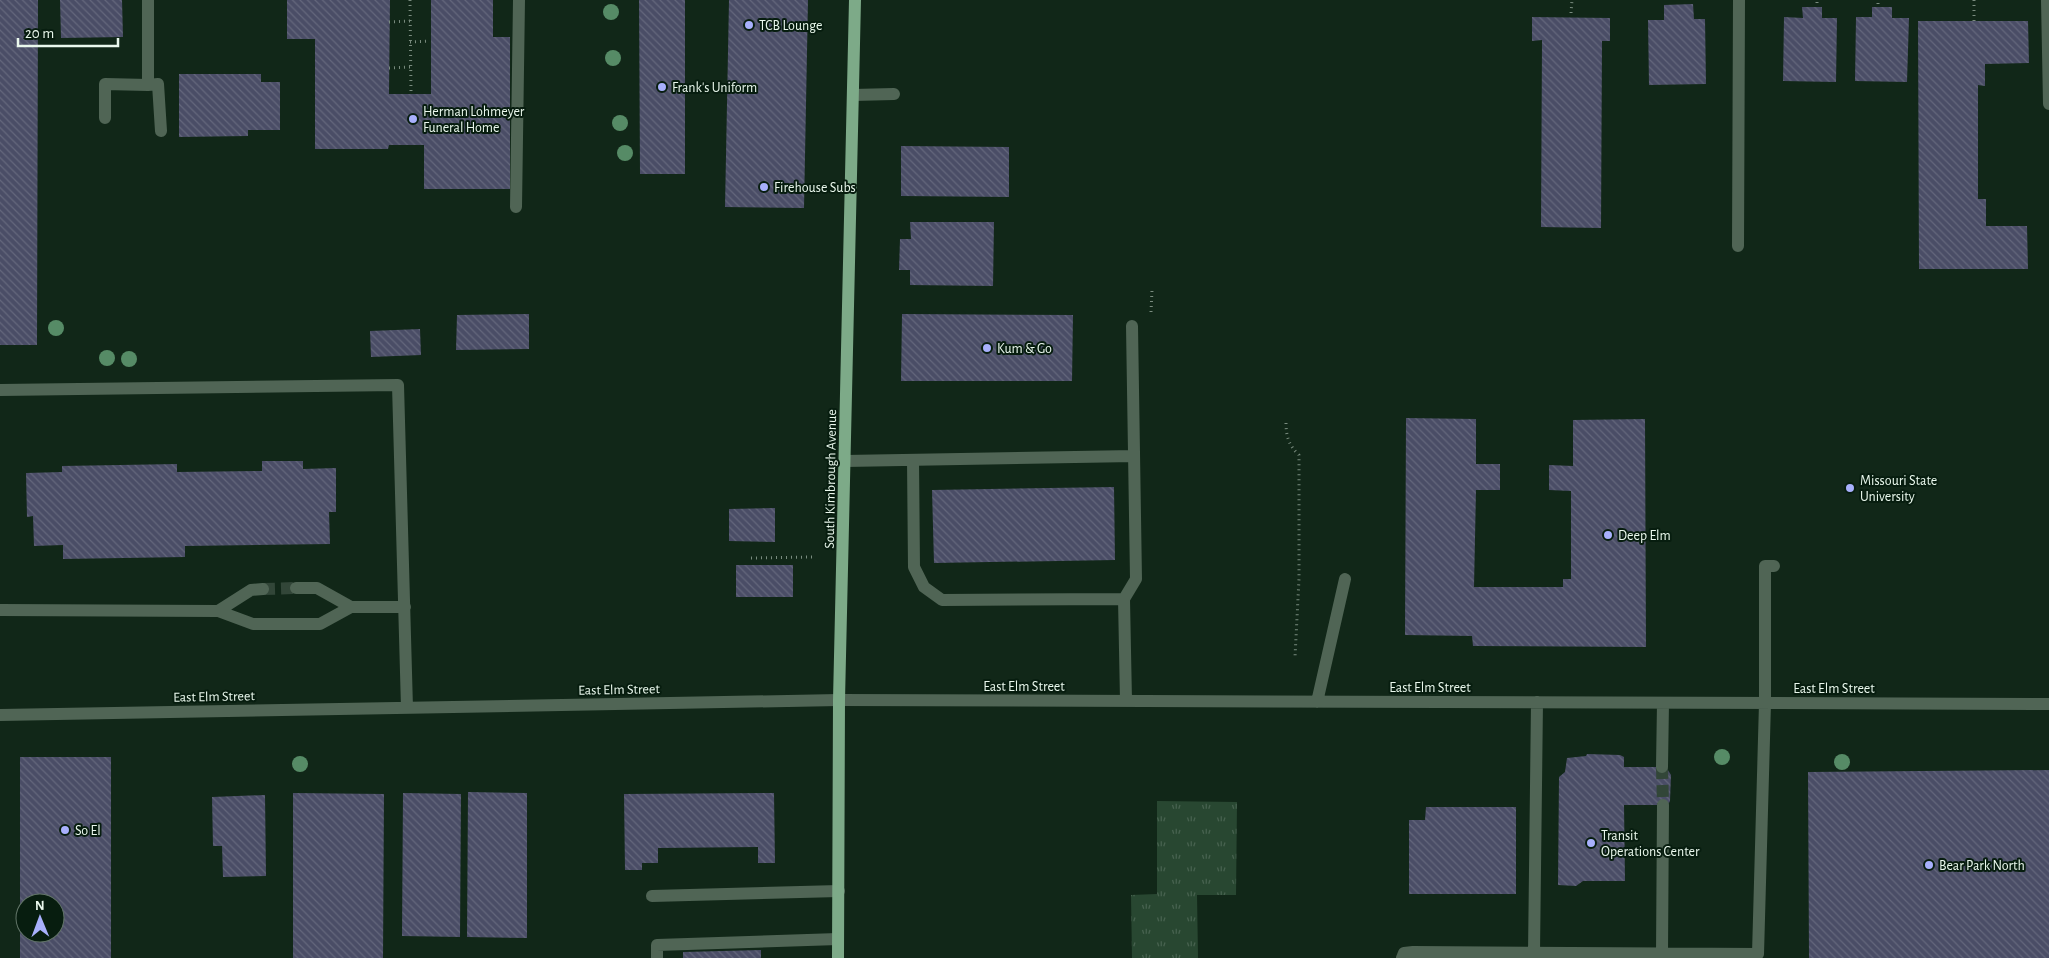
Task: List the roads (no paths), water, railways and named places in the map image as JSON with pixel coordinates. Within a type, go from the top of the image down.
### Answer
[{"type":"main road","name":"South Kimbrough Avenue","points":[[838,958],[840,700],[855,0]]},
{"type":"street","points":[[148,0],[148,85]]},
{"type":"street","points":[[516,207],[518,190],[519,0]]},
{"type":"street","points":[[1738,246],[1739,0]]},
{"type":"street","points":[[2047,0],[2049,104]]},
{"type":"street","points":[[105,118],[105,84],[158,84],[160,131]]},
{"type":"street","points":[[853,95],[894,94]]},
{"type":"street","points":[[1126,701],[1124,599],[1136,579],[1132,326]]},
{"type":"street","points":[[0,390],[398,385],[407,708]]},
{"type":"street","points":[[845,461],[1134,456]]},
{"type":"street","points":[[913,460],[914,567],[924,587],[942,600],[1124,599]]},
{"type":"street","points":[[1402,958],[1404,953],[1413,952],[1662,953],[1758,956],[1765,703],[1765,566],[1774,566]]},
{"type":"street","points":[[1317,702],[1345,579]]},
{"type":"street","points":[[296,588],[316,588],[351,607],[404,607]]},
{"type":"street","points":[[218,611],[251,590],[263,589]]},
{"type":"street","points":[[0,610],[218,611],[253,624],[320,624],[351,607]]},
{"type":"street","name":"East Elm Street","points":[[0,715],[840,700],[2049,704]]},
{"type":"street","points":[[1534,953],[1537,702]]},
{"type":"street","points":[[1662,767],[1663,703]]},
{"type":"street","points":[[1662,953],[1663,805]]},
{"type":"street","points":[[652,896],[839,891]]},
{"type":"street","points":[[657,958],[657,945],[838,939]]},
{"type":"tunnel","points":[[263,589],[296,588]]},
{"type":"tunnel","points":[[1662,767],[1663,805]]},
{"type":"place","name":"TCB Lounge","points":[[749,25]]},
{"type":"place","name":"Frank's Uniform","points":[[662,87]]},
{"type":"place","name":"Herman Lohmeyer Funeral Home","points":[[413,119]]},
{"type":"place","name":"Firehouse Subs","points":[[764,187]]},
{"type":"place","name":"Kum & Go","points":[[987,348]]},
{"type":"place","name":"Missouri State University","points":[[1850,488]]},
{"type":"place","name":"Deep Elm","points":[[1608,535]]},
{"type":"place","name":"So El","points":[[65,830]]},
{"type":"place","name":"Transit Operations Center","points":[[1591,843]]},
{"type":"place","name":"Bear Park North","points":[[1929,865]]}]
